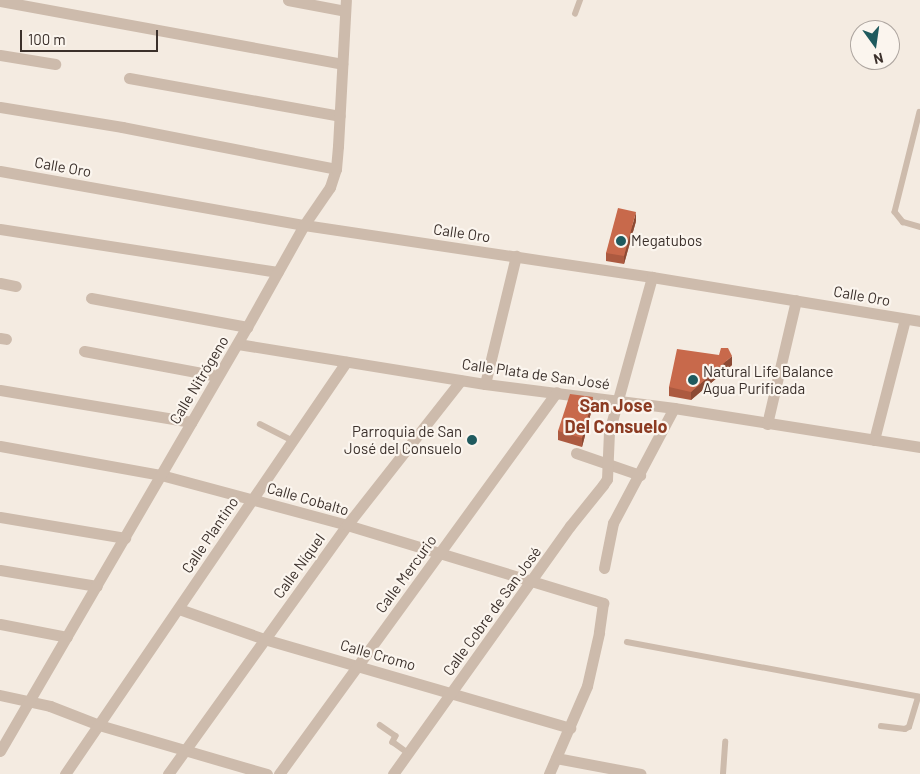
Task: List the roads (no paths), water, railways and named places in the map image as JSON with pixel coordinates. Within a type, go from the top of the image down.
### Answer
[{"type":"street","points":[[288,0],[346,5]]},
{"type":"street","points":[[0,1],[342,64]]},
{"type":"street","name":"Calle Nitrógeno","points":[[0,751],[248,327],[304,226],[330,187],[336,169],[346,5]]},
{"type":"street","points":[[0,54],[55,64]]},
{"type":"street","points":[[129,78],[340,116]]},
{"type":"street","points":[[0,107],[122,127],[336,169]]},
{"type":"street","name":"Calle Oro","points":[[0,171],[304,226],[516,256],[920,321]]},
{"type":"street","points":[[0,229],[278,272]]},
{"type":"street","points":[[484,384],[516,256]]},
{"type":"street","name":"Calle Cobre de San José","points":[[393,774],[533,581],[570,526],[607,478],[609,432],[652,277]]},
{"type":"street","points":[[0,283],[16,286]]},
{"type":"street","points":[[91,298],[248,327]]},
{"type":"street","points":[[767,424],[796,300]]},
{"type":"street","points":[[874,440],[905,319]]},
{"type":"street","name":"Calle Plata de San José","points":[[238,344],[484,384],[674,408],[920,447]]},
{"type":"street","points":[[84,351],[218,376]]},
{"type":"street","name":"Calle Plantino","points":[[64,774],[179,609],[346,362]]},
{"type":"street","name":"Calle Níquel","points":[[168,774],[347,526],[462,380]]},
{"type":"street","points":[[0,390],[191,422]]},
{"type":"street","name":"Calle Mercurio","points":[[279,774],[557,392]]},
{"type":"street","points":[[604,568],[614,523],[674,408]]},
{"type":"street","name":"Calle Cobalto","points":[[0,446],[161,474],[347,526],[603,603],[593,664],[587,686],[570,728]]},
{"type":"street","points":[[576,453],[640,475]]},
{"type":"street","points":[[0,517],[125,538]]},
{"type":"street","points":[[0,570],[97,586]]},
{"type":"street","name":"Calle Cromo","points":[[179,609],[264,639],[570,728]]},
{"type":"street","points":[[0,624],[66,637]]},
{"type":"street","points":[[0,695],[30,701],[99,725],[267,774]]},
{"type":"street","points":[[549,774],[570,728]]},
{"type":"street","points":[[556,758],[641,774]]},
{"type":"lane","points":[[576,14],[580,0]]},
{"type":"lane","points":[[920,112],[895,212],[903,222],[920,227]]},
{"type":"lane","points":[[260,424],[293,441]]},
{"type":"lane","points":[[627,642],[919,697],[909,727],[905,729],[881,726]]},
{"type":"lane","points":[[380,725],[396,736],[393,742],[408,753]]},
{"type":"lane","points":[[723,774],[725,742]]},
{"type":"place","name":"Megatubos","points":[[621,241]]},
{"type":"place","name":"Natural Life Balance Agua Purificada","points":[[693,380]]},
{"type":"place","name":"Parroquia de San José del Consuelo","points":[[472,440]]},
{"type":"district","name":"San Jose Del Consuelo","points":[[616,416]]}]
